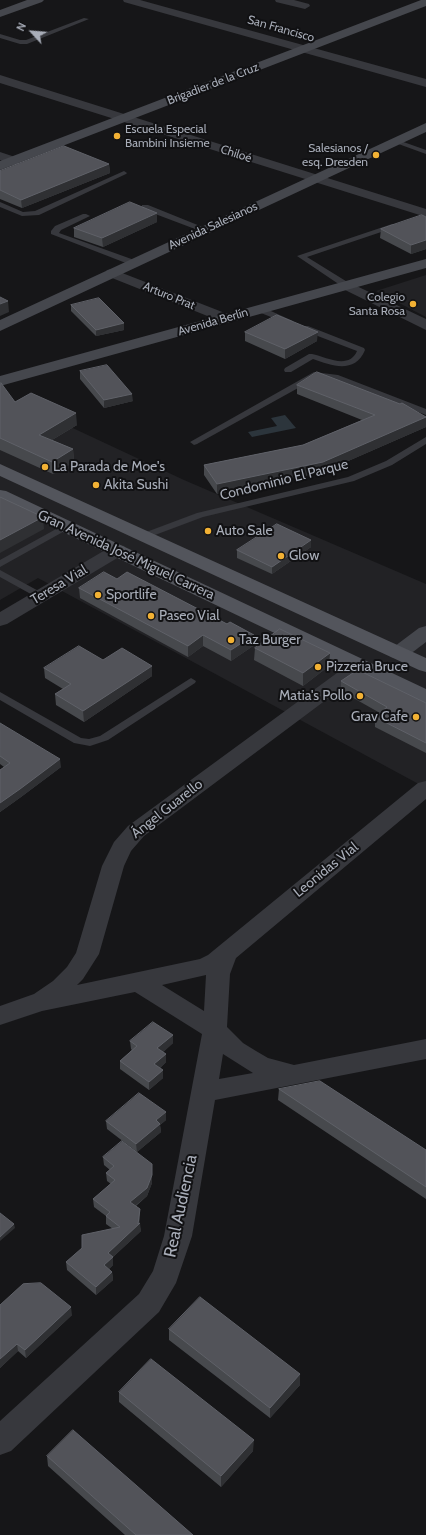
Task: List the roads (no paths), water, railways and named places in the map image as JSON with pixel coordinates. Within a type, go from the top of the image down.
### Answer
[{"type":"main road","points":[[0,14],[38,0]]},
{"type":"main road","name":"Brigadier de la Cruz","points":[[0,166],[426,2]]},
{"type":"main road","name":"Avenida Salesianos","points":[[0,326],[426,127]]},
{"type":"main road","name":"Avenida Berlín","points":[[0,381],[426,263]]},
{"type":"main road","name":"Gran Avenida José Miguel Carrera","points":[[0,469],[426,666]]},
{"type":"main road","name":"Gran Avenida José Miguel Carrera","points":[[0,495],[426,697]]},
{"type":"main road","points":[[118,550],[140,545],[162,544]]},
{"type":"main road","points":[[398,653],[426,632]]},
{"type":"street","name":"San Francisco","points":[[128,0],[426,83]]},
{"type":"street","points":[[280,0],[305,6]]},
{"type":"street","name":"Chiloé","points":[[0,79],[314,179],[422,216]]},
{"type":"street","points":[[0,156],[13,161]]},
{"type":"street","name":"Arturo Prat","points":[[112,273],[225,318]]},
{"type":"street","points":[[346,285],[426,325]]},
{"type":"street","name":"Teresa Vial","points":[[0,620],[118,550]]},
{"type":"street","name":"Ángel Guarello","points":[[39,1002],[61,987],[75,973],[87,954],[114,866],[122,847],[136,831],[359,666]]},
{"type":"street","name":"Leonidas Vial","points":[[138,982],[206,966],[216,961],[426,788]]},
{"type":"street","points":[[226,952],[218,974],[215,1030],[204,1092],[426,1049]]},
{"type":"street","points":[[138,982],[215,1030],[234,1050],[247,1058],[262,1066],[296,1074]]},
{"type":"street","name":"Ángel Guarello","points":[[0,1016],[39,1002],[138,982]]},
{"type":"street","name":"Real Audiencia","points":[[0,1441],[149,1303],[166,1275],[178,1236],[204,1092]]},
{"type":"lane","points":[[0,36],[20,42],[27,42],[86,19]]},
{"type":"lane","points":[[395,141],[426,152]]},
{"type":"lane","points":[[0,204],[22,214],[36,213],[124,173]]},
{"type":"lane","points":[[145,207],[206,230]]},
{"type":"lane","points":[[86,216],[58,228],[55,231],[55,234],[134,263]]},
{"type":"lane","points":[[422,216],[426,217]]},
{"type":"lane","points":[[346,285],[301,256],[404,224]]},
{"type":"lane","points":[[259,309],[361,350],[360,356],[353,362],[345,364],[328,362],[312,356],[288,370]]},
{"type":"lane","points":[[194,442],[317,374],[335,377],[426,412]]},
{"type":"lane","name":"Condominio El Parque","points":[[144,536],[200,515],[351,479],[389,463],[426,440]]},
{"type":"lane","points":[[0,564],[67,526]]},
{"type":"lane","points":[[0,573],[41,596]]},
{"type":"lane","points":[[0,695],[78,741],[90,743],[104,738],[191,681]]},
{"type":"place","name":"Escuela Especial Bambini Insieme","points":[[117,136]]},
{"type":"place","name":"Salesianos / esq. Dresden","points":[[376,155]]},
{"type":"place","name":"Colegio Santa Rosa","points":[[413,304]]},
{"type":"place","name":"La Parada de Moe's","points":[[45,467]]},
{"type":"place","name":"Akita Sushi","points":[[96,485]]},
{"type":"place","name":"Auto Sale","points":[[208,531]]},
{"type":"place","name":"Glow","points":[[281,556]]},
{"type":"place","name":"Sportlife","points":[[98,595]]},
{"type":"place","name":"Paseo Vial","points":[[151,616]]},
{"type":"place","name":"Taz Burger","points":[[231,640]]},
{"type":"place","name":"Pizzeria Bruce","points":[[318,667]]},
{"type":"place","name":"Matia's Pollo","points":[[360,696]]},
{"type":"place","name":"Grav Cafe","points":[[416,717]]}]
